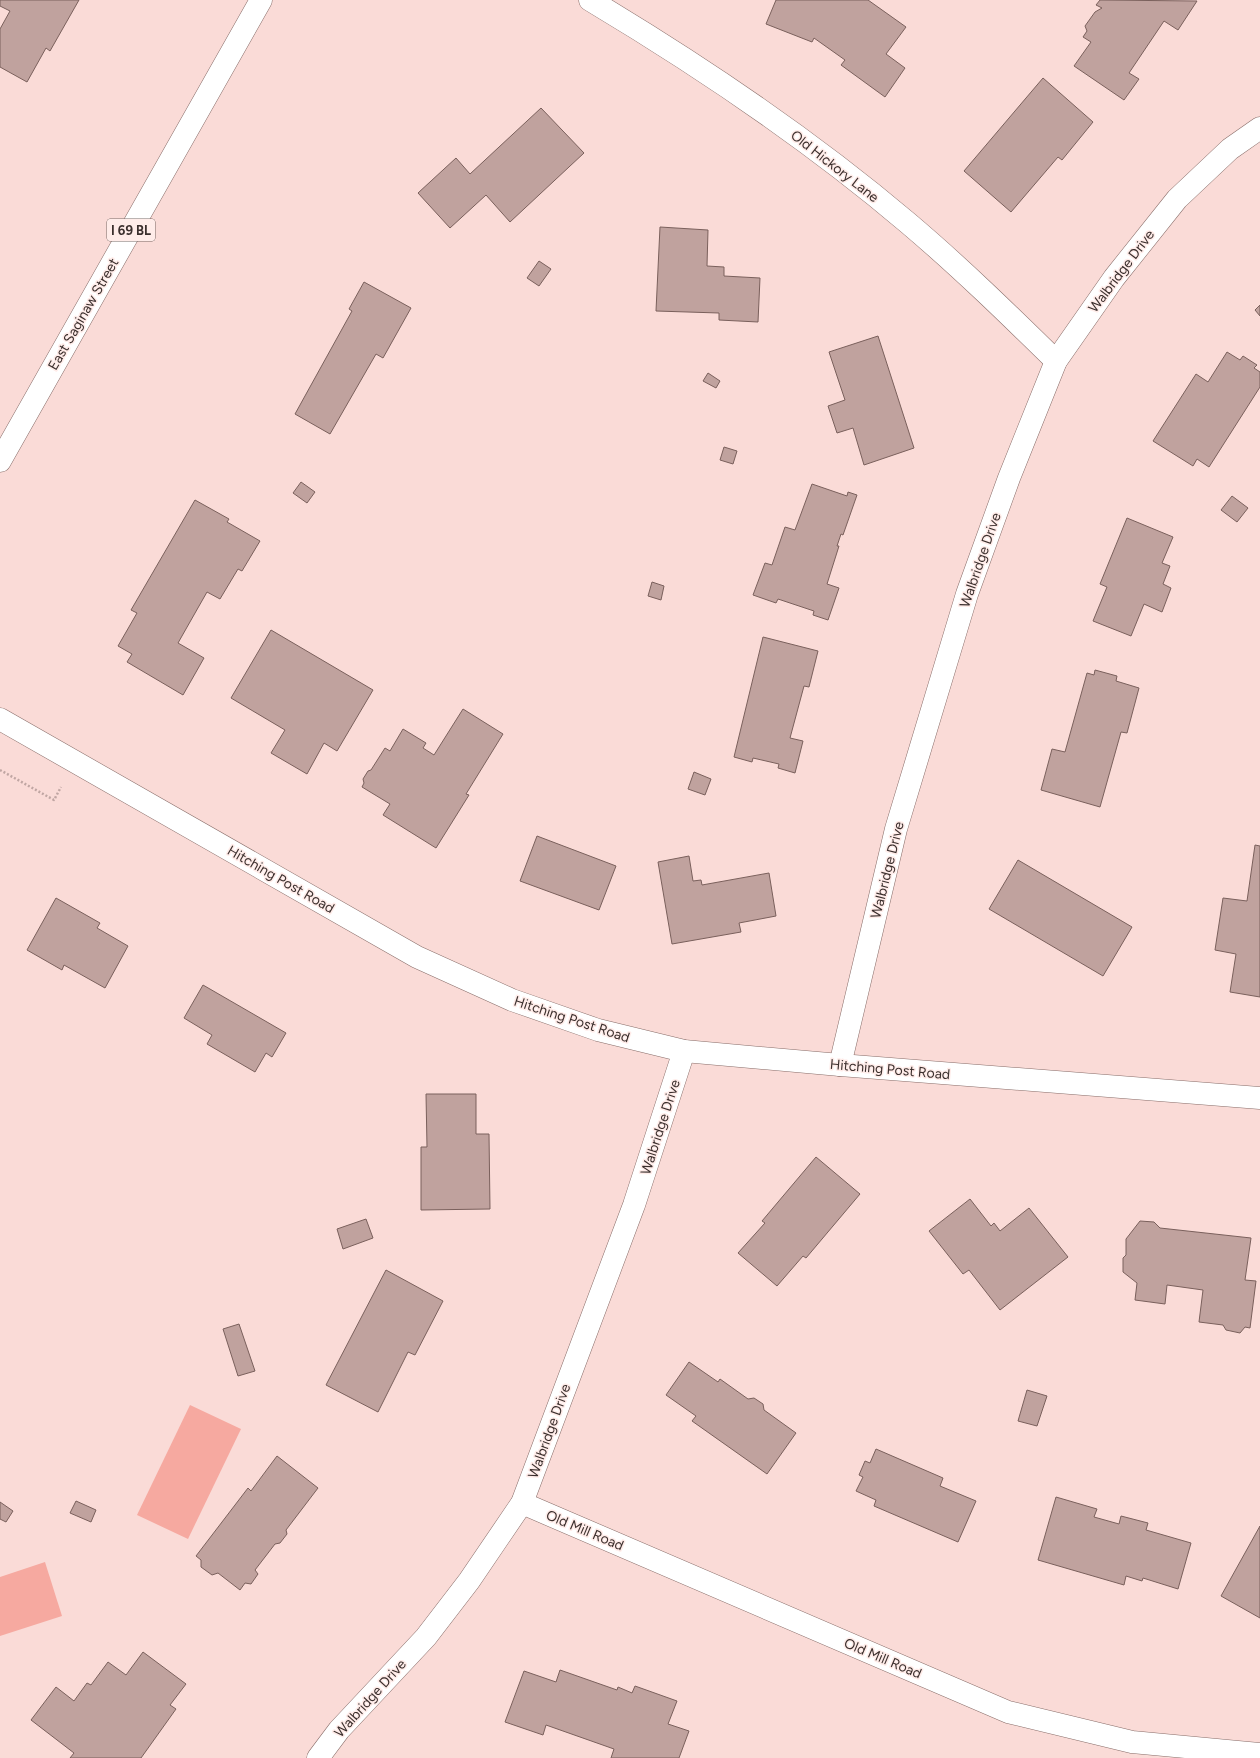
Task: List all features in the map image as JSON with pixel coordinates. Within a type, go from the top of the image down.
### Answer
[{"type":"street","name":"East Saginaw Street","points":[[0,461],[261,0]]},
{"type":"street","name":"Old Hickory Lane","points":[[590,0],[665,45],[749,101],[830,160],[915,229],[984,291],[1056,361]]},
{"type":"street","name":"Walbridge Drive","points":[[840,1065],[896,829],[967,594],[1009,478],[1056,361],[1114,278],[1177,199],[1230,149],[1260,128]]},
{"type":"street","name":"Hitching Post Road","points":[[0,719],[417,957],[519,1003],[598,1030],[684,1051],[840,1065],[1260,1098]]},
{"type":"street","name":"Walbridge Drive","points":[[318,1758],[339,1730],[426,1637],[469,1581],[522,1503],[634,1205],[684,1051]]},
{"type":"street","name":"Old Mill Road","points":[[522,1503],[1008,1712],[1132,1742],[1260,1754]]},
{"type":"path","points":[[0,770],[54,800],[74,762]]},
{"type":"shaded area","points":[[190,1405],[241,1429],[188,1539],[137,1515]]},
{"type":"shaded area","points":[[45,1562],[62,1616],[0,1636],[0,1577]]},
{"type":"building","points":[[0,0],[79,0],[50,51],[46,48],[27,82],[0,67],[0,29],[10,11],[0,6]]},
{"type":"building","points":[[776,0],[868,0],[906,27],[886,54],[905,68],[885,97],[841,65],[845,60],[814,38],[812,42],[766,24]]},
{"type":"building","points":[[1100,0],[1197,1],[1178,30],[1164,21],[1129,73],[1139,79],[1124,100],[1074,66],[1091,42],[1083,37],[1087,31],[1085,26],[1095,12],[1102,8],[1096,5]]},
{"type":"building","points":[[1043,78],[1093,122],[1062,160],[1058,157],[1011,212],[964,171]]},
{"type":"building","points":[[541,108],[584,153],[510,222],[486,195],[450,228],[418,193],[456,158],[470,174]]},
{"type":"building","points":[[660,227],[708,230],[707,266],[724,267],[724,276],[760,278],[758,322],[719,320],[719,313],[656,311]]},
{"type":"building","points":[[539,261],[551,269],[539,286],[527,278]]},
{"type":"building","points":[[364,282],[411,308],[383,358],[376,354],[330,434],[295,414],[352,311],[349,309]]},
{"type":"building","points":[[1260,305],[1260,316],[1255,310]]},
{"type":"building","points":[[878,336],[914,448],[864,465],[853,428],[837,433],[828,406],[845,400],[829,352]]},
{"type":"building","points":[[1227,352],[1240,360],[1243,356],[1257,365],[1254,368],[1260,372],[1260,387],[1209,467],[1197,459],[1193,466],[1153,441],[1196,374],[1208,382]]},
{"type":"building","points":[[708,373],[720,381],[716,388],[703,381]]},
{"type":"building","points":[[724,447],[737,451],[733,464],[720,460]]},
{"type":"building","points":[[301,482],[315,492],[307,503],[293,493]]},
{"type":"building","points":[[812,484],[847,496],[848,492],[857,495],[843,535],[841,534],[837,546],[839,546],[827,584],[839,588],[828,620],[813,615],[814,611],[778,599],[776,603],[753,595],[765,563],[772,565],[785,527],[795,530]]},
{"type":"building","points":[[1232,496],[1248,508],[1237,522],[1221,510]]},
{"type":"building","points":[[195,500],[229,519],[227,522],[260,541],[242,571],[238,569],[220,599],[207,592],[178,643],[204,658],[183,695],[127,662],[132,654],[118,646],[137,613],[131,610]]},
{"type":"building","points":[[1127,518],[1173,537],[1162,563],[1170,566],[1163,584],[1171,588],[1162,612],[1144,604],[1131,636],[1093,621],[1107,587],[1100,584]]},
{"type":"building","points":[[652,582],[664,586],[661,600],[648,596]]},
{"type":"building","points":[[271,630],[373,690],[337,751],[324,743],[307,774],[271,753],[285,730],[231,698]]},
{"type":"building","points":[[763,637],[818,651],[809,687],[804,686],[790,738],[803,741],[795,773],[778,768],[779,764],[753,758],[752,762],[734,757]]},
{"type":"building","points":[[1095,670],[1117,676],[1116,681],[1139,688],[1127,733],[1121,732],[1100,807],[1041,790],[1052,749],[1065,752],[1087,673],[1094,675]]},
{"type":"building","points":[[463,709],[503,734],[466,794],[469,795],[436,848],[383,815],[390,804],[362,787],[364,783],[363,779],[368,771],[371,770],[385,748],[390,751],[403,729],[426,743],[423,748],[434,755]]},
{"type":"building","points":[[694,772],[711,779],[705,795],[688,789]]},
{"type":"building","points":[[537,836],[616,866],[599,910],[520,881]]},
{"type":"building","points":[[1255,845],[1260,846],[1260,997],[1230,992],[1236,954],[1215,950],[1223,898],[1247,901]]},
{"type":"building","points":[[689,856],[693,881],[701,880],[702,885],[769,873],[776,916],[739,923],[741,932],[672,944],[658,862]]},
{"type":"building","points":[[1018,860],[1132,927],[1103,976],[989,909]]},
{"type":"building","points":[[56,898],[100,923],[97,928],[128,946],[105,988],[64,965],[62,970],[27,950]]},
{"type":"building","points":[[203,985],[286,1033],[272,1057],[266,1053],[255,1072],[207,1044],[212,1035],[184,1018]]},
{"type":"building","points":[[426,1094],[476,1094],[476,1134],[489,1134],[490,1209],[421,1210],[421,1147],[427,1147]]},
{"type":"building","points":[[816,1157],[860,1194],[806,1258],[803,1256],[777,1286],[738,1253],[765,1223],[762,1221]]},
{"type":"building","points":[[970,1199],[991,1226],[994,1223],[1000,1231],[1029,1208],[1068,1257],[1000,1310],[969,1270],[963,1274],[929,1231]]},
{"type":"building","points":[[366,1219],[373,1238],[343,1249],[337,1229]]},
{"type":"building","points":[[1140,1221],[1154,1222],[1160,1228],[1251,1238],[1245,1280],[1256,1281],[1250,1328],[1245,1327],[1240,1333],[1226,1330],[1223,1325],[1199,1322],[1203,1290],[1167,1285],[1165,1304],[1135,1300],[1137,1283],[1123,1272],[1123,1258],[1126,1255],[1126,1239]]},
{"type":"building","points":[[386,1270],[443,1301],[415,1355],[408,1352],[378,1412],[326,1385]]},
{"type":"building","points":[[239,1324],[255,1371],[238,1376],[223,1329]]},
{"type":"building","points":[[689,1362],[718,1382],[720,1379],[748,1399],[754,1398],[763,1404],[764,1410],[796,1433],[767,1474],[692,1421],[696,1416],[666,1395]]},
{"type":"building","points":[[1027,1390],[1047,1396],[1037,1426],[1018,1421]]},
{"type":"building","points":[[876,1449],[943,1478],[940,1486],[976,1501],[958,1542],[874,1506],[876,1500],[856,1491],[863,1477],[859,1475],[865,1461],[870,1463]]},
{"type":"building","points":[[277,1456],[318,1488],[286,1530],[287,1534],[280,1543],[275,1544],[255,1570],[258,1574],[251,1584],[245,1583],[240,1590],[218,1573],[212,1575],[201,1567],[201,1560],[196,1556],[248,1488],[251,1491]]},
{"type":"building","points":[[1056,1497],[1097,1509],[1094,1517],[1119,1524],[1121,1516],[1148,1523],[1146,1530],[1191,1543],[1178,1589],[1143,1578],[1142,1581],[1126,1576],[1124,1585],[1038,1560]]},
{"type":"building","points":[[76,1501],[96,1510],[91,1522],[70,1513]]},
{"type":"building","points":[[0,1502],[13,1511],[6,1522],[0,1519]]},
{"type":"building","points":[[1260,1526],[1260,1618],[1221,1596]]},
{"type":"building","points":[[143,1652],[186,1684],[170,1705],[176,1709],[141,1758],[70,1758],[74,1753],[31,1720],[56,1687],[74,1701],[87,1683],[91,1685],[108,1662],[126,1675]]},
{"type":"building","points":[[560,1670],[617,1690],[618,1687],[632,1693],[635,1686],[677,1701],[668,1724],[689,1731],[679,1758],[611,1758],[614,1749],[546,1725],[543,1735],[505,1722],[524,1671],[556,1682]]}]
